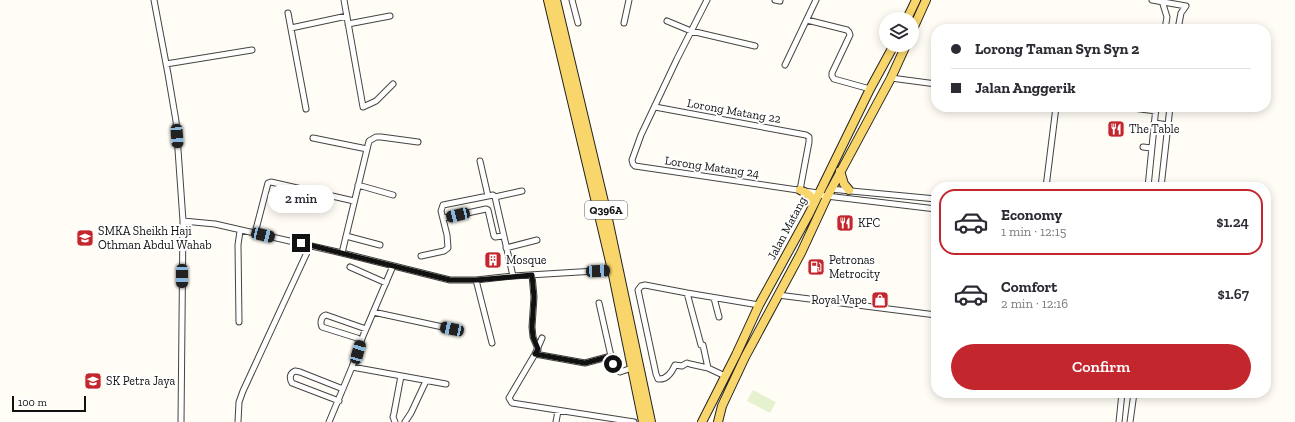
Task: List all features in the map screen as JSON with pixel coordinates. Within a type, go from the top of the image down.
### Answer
[{"type":"main road","points":[[548,0],[612,270],[643,422]]},
{"type":"main road","name":"Q396A","points":[[556,0],[608,219],[651,422]]},
{"type":"main road","points":[[910,12],[916,0]]},
{"type":"main road","points":[[919,16],[926,0]]},
{"type":"main road","name":"Jalan Matang","points":[[702,422],[726,376],[759,304],[813,205],[870,89],[890,52]]},
{"type":"main road","name":"Jalan Matang","points":[[718,422],[722,406],[731,385],[801,253],[826,197],[891,78],[903,52]]},
{"type":"main road","points":[[840,171],[844,184],[849,190]]},
{"type":"main road","points":[[800,190],[810,195],[813,205]]},
{"type":"street","points":[[154,0],[176,121],[183,221],[181,422]]},
{"type":"street","points":[[344,0],[363,107],[376,101],[393,84]]},
{"type":"street","points":[[572,0],[578,23]]},
{"type":"street","points":[[624,23],[630,0]]},
{"type":"street","points":[[655,107],[707,0]]},
{"type":"street","points":[[785,66],[816,0]]},
{"type":"street","points":[[1152,0],[1186,6],[1181,13],[1179,24]]},
{"type":"street","points":[[1162,1],[1167,17],[1166,24]]},
{"type":"street","points":[[288,13],[306,109]]},
{"type":"street","points":[[291,28],[347,16]]},
{"type":"street","points":[[348,24],[390,16]]},
{"type":"street","points":[[807,20],[847,30],[849,32],[850,35],[832,72],[832,76],[834,79],[870,89]]},
{"type":"street","points":[[667,21],[691,31],[755,46]]},
{"type":"street","points":[[166,64],[252,50]]},
{"type":"street","points":[[891,78],[931,83]]},
{"type":"street","name":"Lorong Matang 24","points":[[655,107],[641,135],[632,160],[635,166],[819,192]]},
{"type":"street","name":"Lorong Matang 22","points":[[655,107],[806,135],[809,137],[809,142],[800,190]]},
{"type":"street","points":[[1047,182],[1055,112]]},
{"type":"street","points":[[1148,182],[1156,112]]},
{"type":"street","points":[[1162,182],[1170,112]]},
{"type":"street","points":[[1154,123],[1169,124]]},
{"type":"street","points":[[342,253],[369,140],[376,137],[381,137],[418,142]]},
{"type":"street","points":[[313,138],[367,149]]},
{"type":"street","points":[[1143,147],[1151,148]]},
{"type":"street","points":[[480,161],[488,196]]},
{"type":"street","points":[[255,233],[268,183],[271,182],[354,201]]},
{"type":"street","points":[[358,185],[393,195]]},
{"type":"street","points":[[819,192],[831,189],[849,190],[931,199]]},
{"type":"street","points":[[421,256],[444,251],[448,248],[444,218],[441,211],[443,206],[493,195],[495,197],[522,191]]},
{"type":"street","points":[[819,192],[826,197],[931,207]]},
{"type":"street","points":[[900,204],[902,196]]},
{"type":"street","points":[[495,197],[513,276]]},
{"type":"street","points":[[444,218],[486,209],[488,210],[495,238],[504,236]]},
{"type":"street","points":[[183,221],[215,224],[342,253],[450,280],[476,280],[513,276],[612,270]]},
{"type":"street","points":[[239,322],[238,245],[240,230]]},
{"type":"street","points":[[346,236],[380,245]]},
{"type":"street","points":[[506,248],[537,240]]},
{"type":"street","points":[[238,422],[239,402],[243,391],[310,246]]},
{"type":"street","points":[[329,422],[339,401],[361,340],[393,266]]},
{"type":"street","points":[[350,267],[386,283]]},
{"type":"street","points":[[532,275],[534,297],[533,332],[537,351]]},
{"type":"street","points":[[476,280],[492,343]]},
{"type":"street","points":[[726,376],[708,368],[687,363],[682,366],[675,365],[666,377],[658,379],[638,290],[640,286],[645,285],[714,298],[759,304]]},
{"type":"street","points":[[687,293],[708,368]]},
{"type":"street","points":[[778,295],[931,314]]},
{"type":"street","points":[[714,298],[719,317]]},
{"type":"street","points":[[599,303],[613,364],[618,372],[632,368]]},
{"type":"street","points":[[373,312],[452,329]]},
{"type":"street","points":[[361,340],[322,327],[322,318],[326,315],[366,329]]},
{"type":"street","points":[[542,338],[537,351],[509,398],[510,402],[609,420],[634,422]]},
{"type":"street","points":[[537,351],[585,363],[611,356]]},
{"type":"street","points":[[352,367],[446,384]]},
{"type":"street","points":[[339,401],[294,384],[290,380],[291,376],[297,371],[308,374],[343,389]]},
{"type":"street","points":[[395,422],[393,417],[401,376]]},
{"type":"street","points":[[405,422],[426,381]]},
{"type":"street","points":[[1119,422],[1121,398]]},
{"type":"street","points":[[1130,422],[1133,398]]},
{"type":"street","points":[[556,422],[558,411]]},
{"type":"green space","points":[[753,390],[776,402],[770,413],[747,401]]},
{"type":"place","name":"The Table","points":[[1116,129]]},
{"type":"place","name":"KFC","points":[[845,223]]},
{"type":"place","name":"SMKA Sheikh Haji Othman Abdul Wahab","points":[[85,238]]},
{"type":"place","name":"Mosque","points":[[493,260]]},
{"type":"place","name":"Petronas Metrocity","points":[[816,267]]},
{"type":"place","name":"Royal Vape","points":[[880,300]]},
{"type":"place","name":"SK Petra Jaya","points":[[93,381]]},
{"type":"route","points":[[301,243],[450,280],[476,280],[532,275],[534,297],[532,327],[533,337],[538,349],[535,354],[585,363],[611,356],[613,364]]}]
